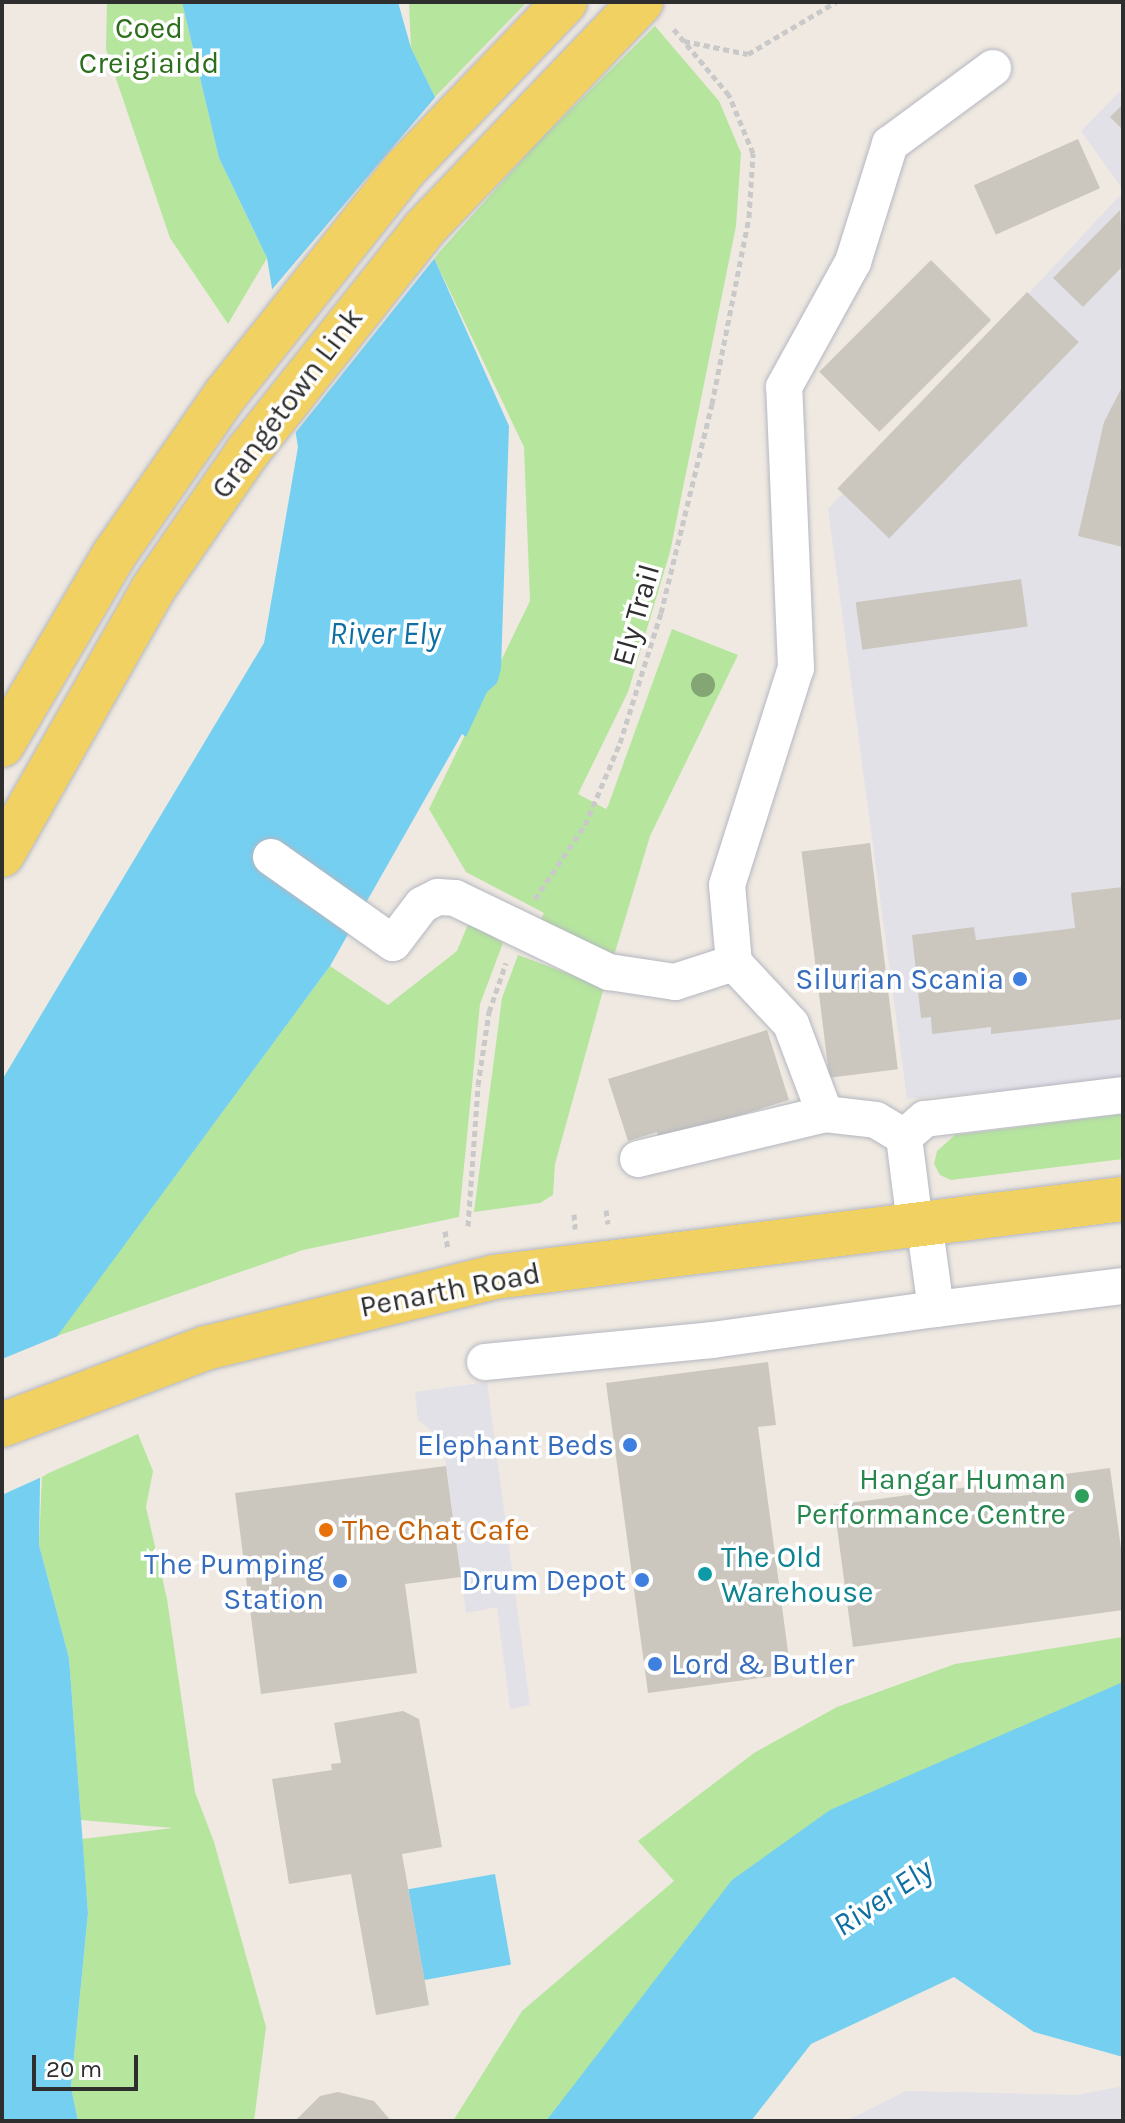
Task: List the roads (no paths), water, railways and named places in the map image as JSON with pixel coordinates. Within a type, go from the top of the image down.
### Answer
[{"type":"main road","name":"Grangetown Link","points":[[2,745],[114,555],[226,394],[405,169],[565,2]]},
{"type":"main road","name":"Grangetown Link","points":[[2,855],[145,602],[249,450],[424,229],[652,9]]},
{"type":"main road","name":"Penarth Road","points":[[2,1425],[206,1348],[494,1277],[1123,1199]]},
{"type":"street","points":[[825,1114],[791,1024],[734,963],[727,885],[796,668],[784,387],[853,262],[890,144],[993,68]]},
{"type":"street","points":[[271,857],[393,943],[422,905],[438,897],[455,898],[609,972],[675,982],[734,963]]},
{"type":"street","points":[[904,1137],[925,1119],[1123,1095]]},
{"type":"street","points":[[638,1159],[825,1114],[876,1120],[904,1137],[936,1309]]},
{"type":"street","points":[[485,1362],[712,1340],[1123,1286]]},
{"type":"water","name":"River Ely","points":[[182,2],[398,2],[411,48],[435,97],[434,258],[509,426],[501,669],[497,683],[487,692],[466,737],[462,734],[330,966],[42,1357],[39,1545],[69,1658],[88,1913],[71,2087],[78,2121],[2,2121],[2,1080],[264,643],[298,447],[267,258],[219,158]]},
{"type":"water","name":"River Ely","points":[[1123,1682],[1123,2057],[1034,2032],[954,1977],[811,2044],[751,2121],[546,2121],[732,1880],[830,1810]]},
{"type":"water","points":[[495,1874],[511,1965],[424,1980],[408,1889]]},
{"type":"place","name":"Silurian Scania","points":[[1020,979]]},
{"type":"place","name":"Elephant Beds","points":[[630,1445]]},
{"type":"place","name":"Hangar Human Performance Centre","points":[[1082,1496]]},
{"type":"place","name":"The Chat Cafe","points":[[326,1530]]},
{"type":"place","name":"The Old Warehouse","points":[[705,1574]]},
{"type":"place","name":"Drum Depot","points":[[642,1580]]},
{"type":"place","name":"The Pumping Station","points":[[340,1581]]},
{"type":"place","name":"Lord & Butler","points":[[655,1664]]},
{"type":"park label","name":"Coed Creigiaidd","points":[[149,45]]}]
